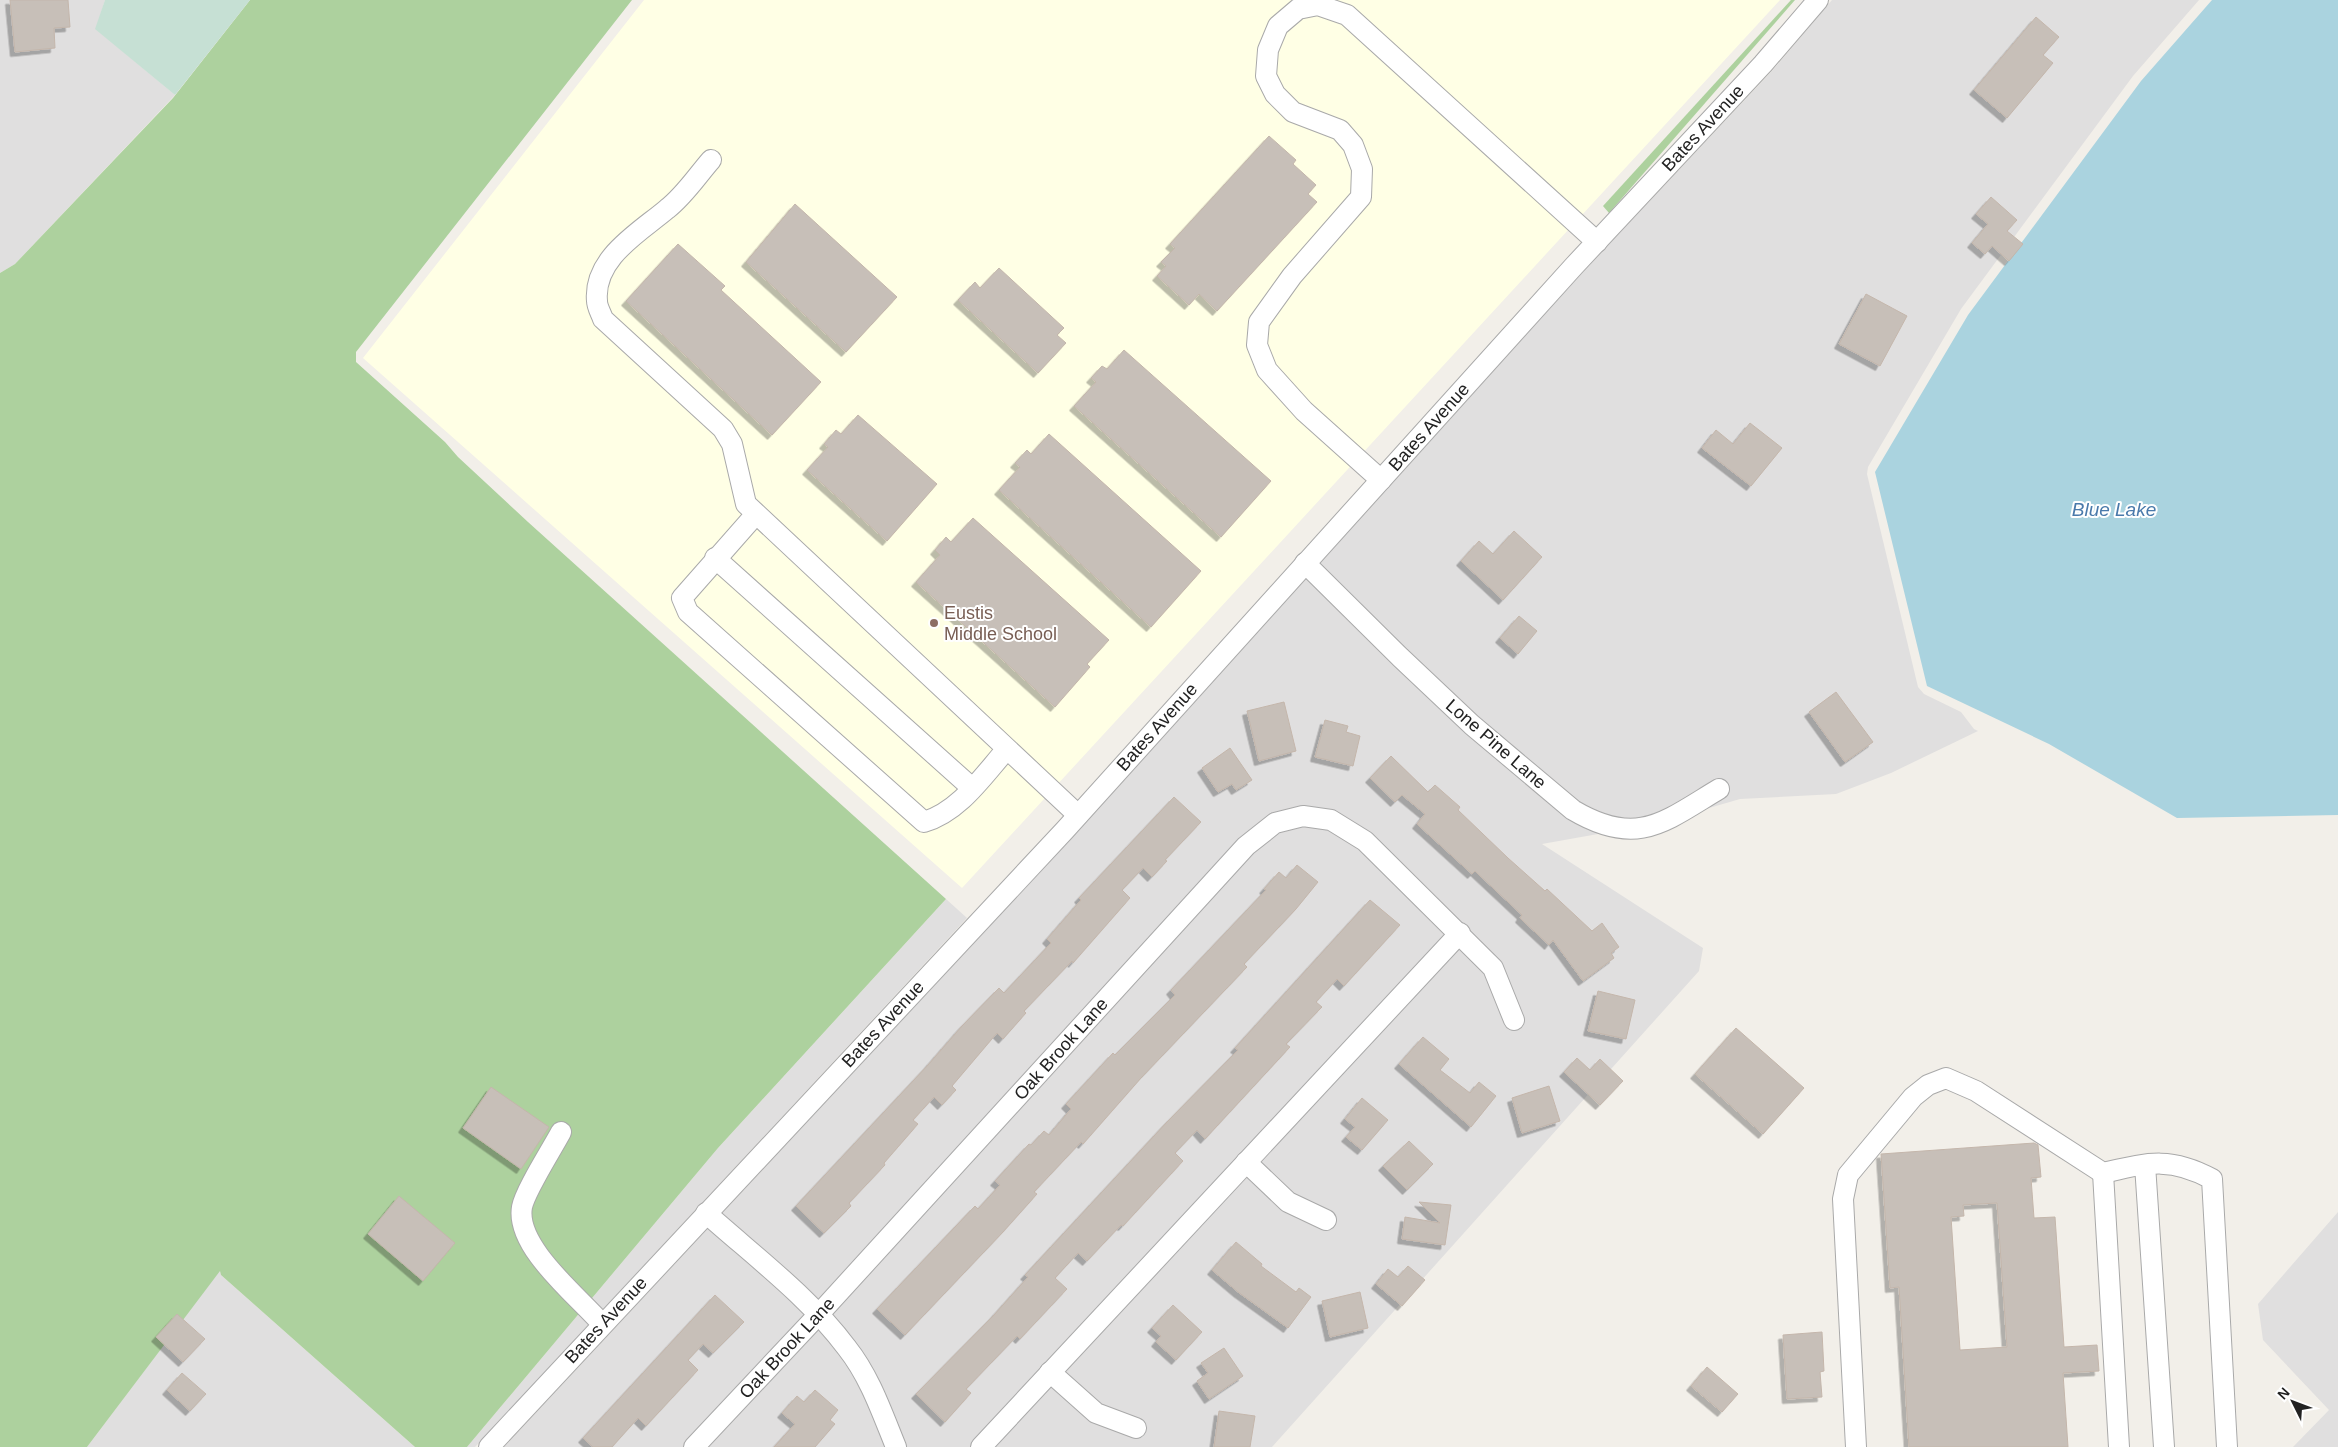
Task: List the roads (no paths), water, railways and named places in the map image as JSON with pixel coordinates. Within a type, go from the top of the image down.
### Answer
[{"type":"street","name":"Bates Avenue","points":[[490,1447],[602,1324],[1078,815],[1597,242],[1763,64],[1818,0]]},
{"type":"street","points":[[1381,480],[1304,411],[1267,370],[1257,345],[1259,322],[1292,276],[1361,197],[1362,170],[1354,144],[1340,130],[1293,112],[1275,94],[1266,76],[1268,50],[1278,26],[1298,10],[1318,5],[1347,15],[1597,242]]},
{"type":"street","points":[[711,160],[669,208],[646,225],[605,267],[599,280],[596,302],[603,319],[723,429],[732,444],[746,504],[1006,750],[1078,815]]},
{"type":"street","points":[[756,514],[715,558],[682,598],[688,612],[924,822],[947,811],[972,788],[1006,750]]},
{"type":"street","points":[[715,558],[972,788]]},
{"type":"street","name":"Lone Pine Lane","points":[[1306,563],[1400,657],[1472,725],[1573,810],[1592,821],[1616,829],[1634,830],[1659,825],[1720,789]]},
{"type":"street","name":"Oak Brook Lane","points":[[694,1447],[819,1314],[1246,846],[1275,822],[1303,816],[1331,820],[1365,841],[1460,933],[1493,968],[1514,1020]]},
{"type":"street","points":[[981,1447],[1460,933]]},
{"type":"street","points":[[1856,1447],[1843,1199],[1848,1174],[1913,1097],[1928,1085],[1946,1078],[1976,1091],[2103,1173],[2161,1162],[2192,1168],[2212,1179],[2227,1447]]},
{"type":"street","points":[[561,1132],[522,1206],[522,1221],[528,1236],[542,1259],[602,1324]]},
{"type":"street","points":[[1246,1162],[1288,1202],[1326,1220]]},
{"type":"street","points":[[2145,1165],[2164,1447]]},
{"type":"street","points":[[2103,1173],[2119,1447]]},
{"type":"street","points":[[706,1213],[819,1314],[848,1348],[870,1383],[896,1447]]},
{"type":"street","points":[[1050,1372],[1096,1413],[1136,1428]]},
{"type":"water","name":"Blue Lake","points":[[2212,0],[2338,0],[2338,815],[2177,818],[2049,744],[1927,686],[1875,472],[1968,315],[2141,81]]},
{"type":"place","name":"Eustis Middle School","points":[[934,623]]}]
